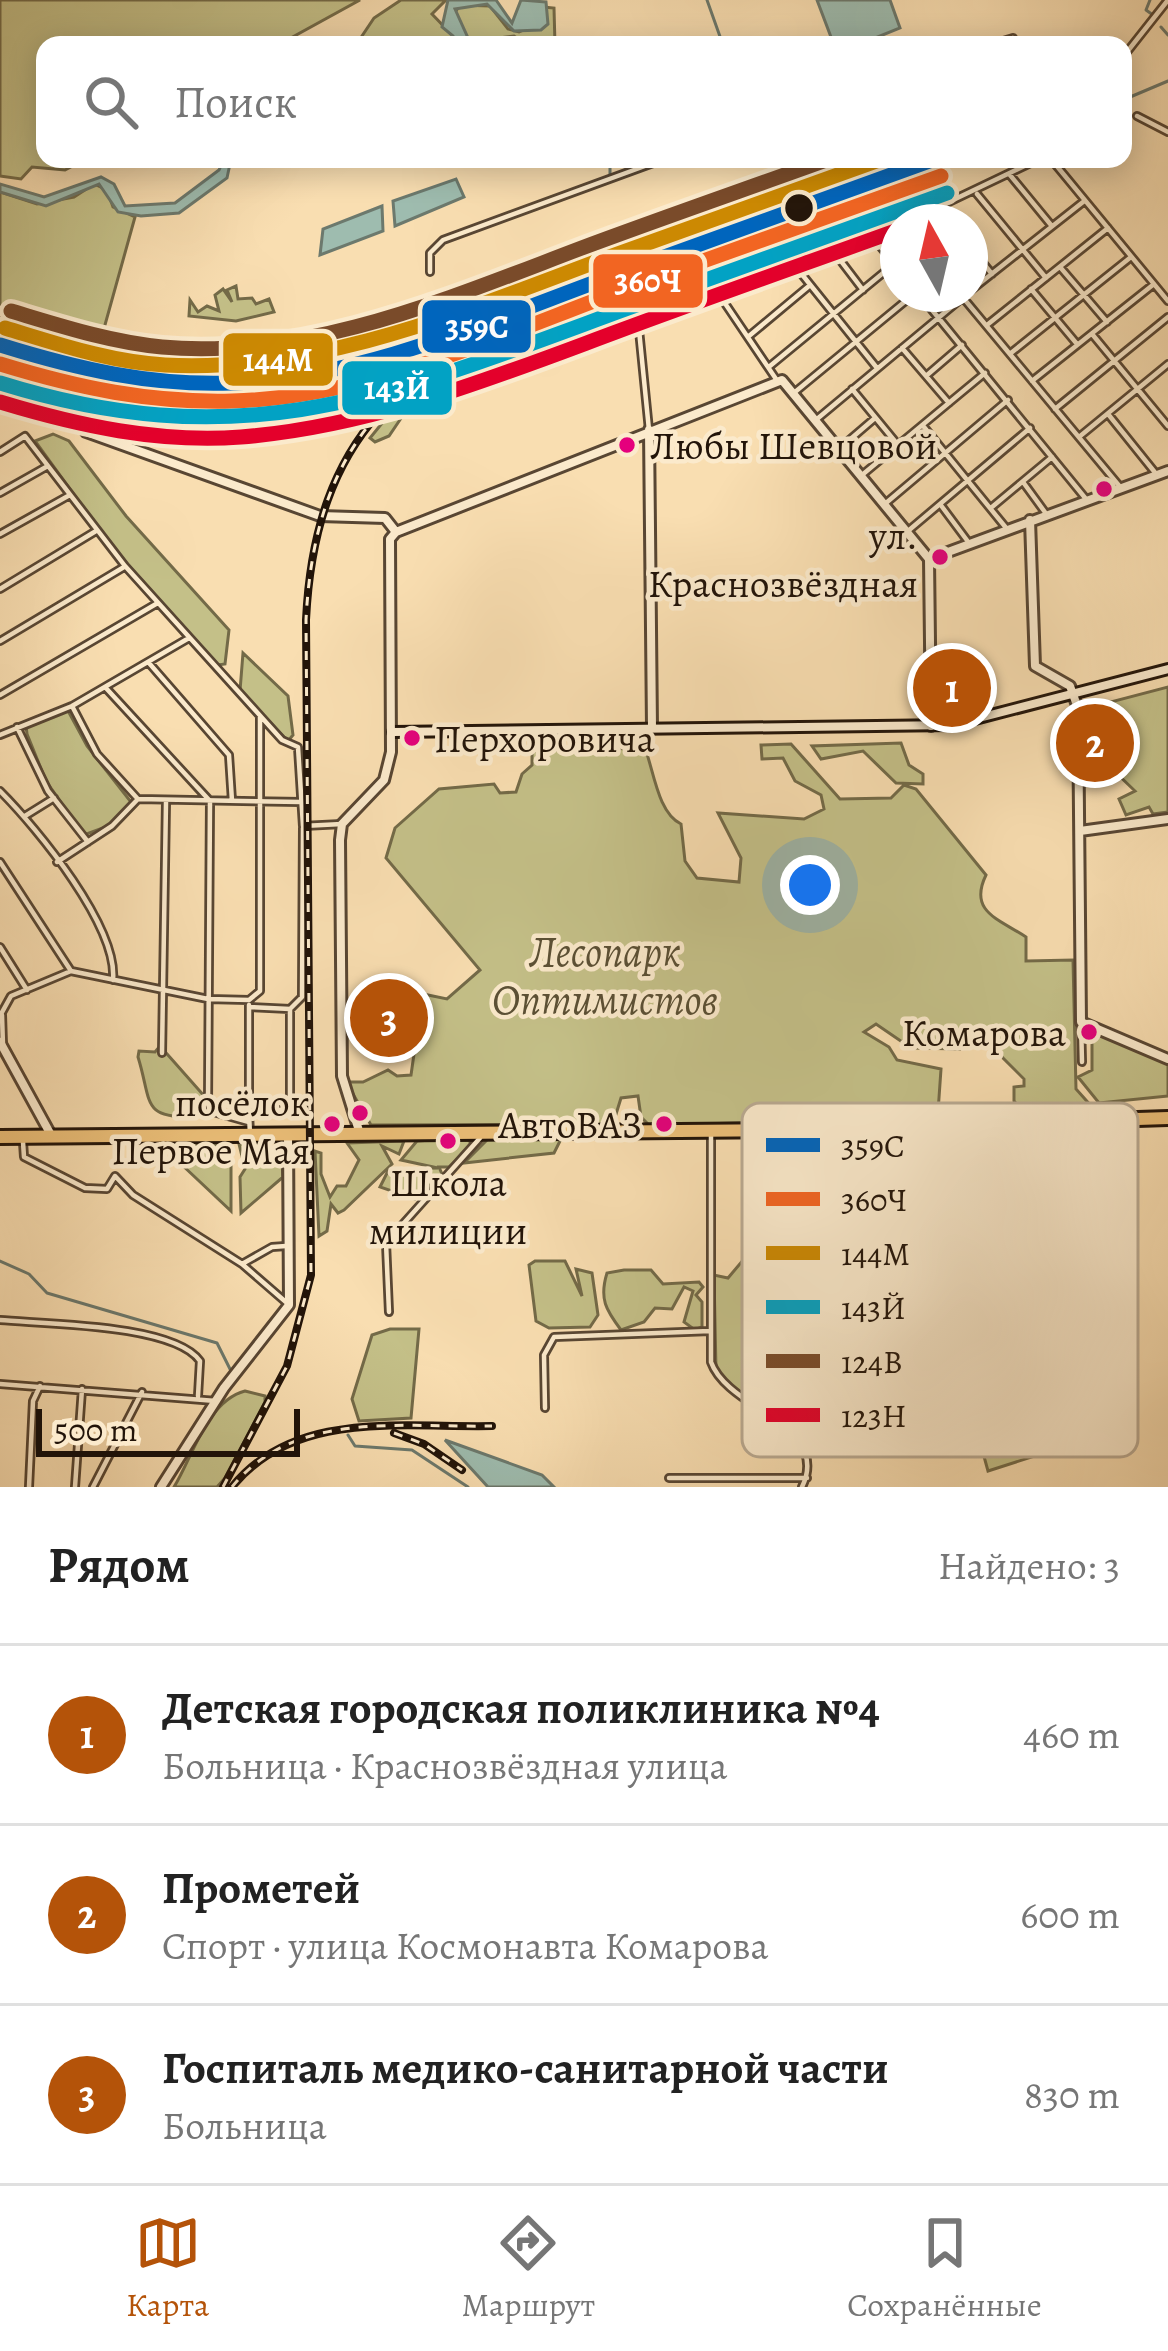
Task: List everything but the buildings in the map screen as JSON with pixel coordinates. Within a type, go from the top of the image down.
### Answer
[{"type":"highway","points":[[0,1136],[250,1123],[281,1134],[341,1134],[358,1127],[482,1132],[742,1130]]},
{"type":"street","points":[[1132,46],[1168,1]]},
{"type":"street","points":[[1137,116],[1168,132]]},
{"type":"street","points":[[430,272],[430,253],[443,241],[640,168]]},
{"type":"street","points":[[948,204],[1023,168]]},
{"type":"street","points":[[1058,168],[1168,301]]},
{"type":"street","points":[[1010,175],[1051,225]]},
{"type":"street","points":[[976,192],[1046,278]]},
{"type":"street","points":[[988,277],[1085,200]]},
{"type":"street","points":[[987,325],[1108,228]]},
{"type":"street","points":[[652,728],[649,430],[646,357],[641,354],[639,330],[668,306],[880,232]]},
{"type":"street","points":[[871,235],[880,246]]},
{"type":"street","points":[[831,248],[863,290]]},
{"type":"street","points":[[1011,353],[1131,257]]},
{"type":"street","points":[[792,262],[877,368]]},
{"type":"street","points":[[1060,266],[1106,322]]},
{"type":"street","points":[[988,269],[992,274]]},
{"type":"street","points":[[770,365],[880,278]]},
{"type":"street","points":[[1032,381],[1154,284]]},
{"type":"street","points":[[749,336],[810,285]]},
{"type":"street","points":[[1031,289],[1077,344]]},
{"type":"street","points":[[716,290],[779,380],[795,392],[929,559],[931,726]]},
{"type":"street","points":[[795,392],[894,312]]},
{"type":"street","points":[[935,312],[1087,500]]},
{"type":"street","points":[[817,419],[944,312]]},
{"type":"street","points":[[978,312],[1121,488]]},
{"type":"street","points":[[1055,409],[1168,317]]},
{"type":"street","points":[[1092,334],[1168,426]]},
{"type":"street","points":[[926,376],[962,345]]},
{"type":"street","points":[[902,348],[949,403]]},
{"type":"street","points":[[0,363],[51,385],[86,432],[320,516],[385,518],[396,532]]},
{"type":"street","points":[[1078,437],[1168,364]]},
{"type":"street","points":[[0,404],[28,384],[30,373]]},
{"type":"street","points":[[862,475],[985,373]]},
{"type":"street","points":[[303,826],[342,824],[384,780],[392,733],[390,539],[396,532],[779,380]]},
{"type":"street","points":[[852,389],[898,445]]},
{"type":"street","points":[[886,503],[1008,400]]},
{"type":"street","points":[[1161,417],[1168,412]]},
{"type":"street","points":[[1108,414],[1156,475]]},
{"type":"street","points":[[840,448],[875,418]]},
{"type":"street","points":[[922,425],[1007,529]]},
{"type":"street","points":[[908,531],[1030,428]]},
{"type":"street","points":[[0,452],[25,436],[125,566],[260,717],[301,751],[302,997],[290,1009],[290,1109],[250,1123],[210,1112],[210,801],[105,687]]},
{"type":"street","points":[[992,507],[1053,456]]},
{"type":"street","points":[[0,493],[46,467]]},
{"type":"street","points":[[929,559],[1168,471]]},
{"type":"street","points":[[1023,482],[1047,515]]},
{"type":"street","points":[[0,534],[68,496]]},
{"type":"street","points":[[939,504],[969,542]]},
{"type":"street","points":[[1030,520],[1035,666],[1076,693]]},
{"type":"street","points":[[0,589],[96,530]]},
{"type":"street","points":[[0,641],[125,566]]},
{"type":"street","points":[[0,694],[158,603]]},
{"type":"street","points":[[0,735],[72,706],[189,638]]},
{"type":"street","points":[[147,662],[229,755],[232,802]]},
{"type":"street","points":[[392,733],[931,726],[1168,669]]},
{"type":"street","points":[[1076,693],[1082,1062]]},
{"type":"street","points":[[72,706],[97,754],[138,799],[301,802]]},
{"type":"street","points":[[250,1123],[249,1003],[260,992],[260,717]]},
{"type":"street","points":[[17,727],[54,797],[88,842]]},
{"type":"street","points":[[0,791],[26,816],[110,945],[113,980]]},
{"type":"street","points":[[26,816],[54,797]]},
{"type":"street","points":[[57,862],[138,799]]},
{"type":"street","points":[[162,1053],[166,802]]},
{"type":"street","points":[[1080,830],[1168,819]]},
{"type":"street","points":[[342,824],[341,1076],[358,1127]]},
{"type":"street","points":[[0,862],[71,971]]},
{"type":"street","points":[[0,947],[27,990]]},
{"type":"street","points":[[52,1136],[1,1044],[1,1016],[11,996],[71,971],[208,999],[290,1009]]},
{"type":"street","points":[[1081,1022],[1168,1059]]},
{"type":"street","points":[[711,1131],[712,1362],[719,1380],[742,1397]]},
{"type":"street","points":[[389,1312],[386,1243],[478,1144],[482,1132]]},
{"type":"street","points":[[288,1154],[303,1133]]},
{"type":"street","points":[[161,1487],[216,1401],[289,1305],[288,1154],[281,1134]]},
{"type":"street","points":[[23,1136],[24,1157],[99,1191],[115,1176],[133,1196],[242,1264],[289,1305]]},
{"type":"street","points":[[242,1264],[272,1247],[289,1246]]},
{"type":"street","points":[[0,1320],[132,1333],[190,1350],[200,1361],[198,1396]]},
{"type":"street","points":[[544,1408],[544,1355],[554,1337],[710,1331]]},
{"type":"street","points":[[0,1384],[216,1401]]},
{"type":"street","points":[[29,1487],[34,1401],[40,1386]]},
{"type":"street","points":[[76,1487],[82,1388]]},
{"type":"street","points":[[93,1487],[142,1392]]},
{"type":"street","points":[[802,1487],[807,1457]]},
{"type":"street","points":[[669,1478],[807,1478]]},
{"type":"green space","points":[[0,0],[360,0],[294,36],[36,36],[36,167],[21,179],[0,176]]},
{"type":"green space","points":[[401,0],[446,0],[432,14],[453,36],[362,36],[374,18]]},
{"type":"green space","points":[[460,5],[490,6],[508,29],[519,32],[547,20],[543,7],[554,8],[555,36],[465,36],[454,14]]},
{"type":"green space","points":[[880,168],[671,242],[675,233],[670,225],[683,213],[694,218],[732,194],[790,169]]},
{"type":"green space","points":[[907,179],[914,182],[894,204],[880,204],[880,215],[875,211],[853,221],[846,212],[818,216]]},
{"type":"green space","points":[[94,184],[107,190],[113,207],[135,217],[103,332],[101,384],[0,360],[0,192],[37,204],[74,197]]},
{"type":"green space","points":[[601,240],[610,249],[609,269],[574,282],[550,280],[538,265]]},
{"type":"green space","points":[[502,272],[499,295],[493,285],[479,292],[476,315],[431,334],[420,331],[389,350],[342,365],[267,375],[217,375],[194,373],[192,356],[184,353],[254,340],[264,342],[268,351],[437,306],[442,297]]},
{"type":"green space","points":[[614,284],[632,315],[618,331],[557,346],[511,371],[489,369],[459,386],[416,396],[389,436],[375,442],[370,438],[409,390],[436,374],[462,346]]},
{"type":"green space","points":[[236,286],[238,299],[252,298],[256,304],[269,299],[274,312],[236,321],[189,316],[190,300],[198,312],[207,306],[219,311],[215,295],[223,289],[232,302],[227,290]]},
{"type":"green space","points":[[413,356],[415,365],[373,410],[233,427],[188,425],[182,414],[185,402],[199,404],[201,391],[280,386]]},
{"type":"green space","points":[[53,434],[69,441],[126,516],[229,630],[225,664],[218,665],[112,547],[35,441]]},
{"type":"green space","points":[[243,653],[288,696],[293,735],[288,741],[240,691]]},
{"type":"green space","points":[[1168,687],[1168,812],[1153,814],[1149,807],[1126,815],[1119,799],[1135,791],[1108,765],[1099,705]]},
{"type":"green space","points":[[66,707],[87,746],[131,802],[111,825],[84,835],[46,781],[27,734],[26,726]]},
{"type":"green space","points":[[901,743],[909,765],[923,774],[923,784],[896,783],[863,751],[821,759],[812,746]]},
{"type":"green space","name":"Лесопарк Оптимистов","points":[[791,744],[840,799],[891,798],[904,785],[916,789],[986,875],[981,898],[989,913],[1026,937],[1026,961],[1073,960],[1076,1089],[1089,1103],[1016,1103],[1014,1087],[1024,1086],[1024,1079],[999,1054],[998,1046],[970,1029],[960,1049],[911,1048],[876,1024],[864,1032],[889,1047],[897,1060],[941,1069],[939,1103],[742,1103],[742,1123],[649,1125],[641,1117],[638,1096],[621,1098],[613,1124],[371,1125],[346,1082],[363,1082],[388,1070],[397,1076],[411,1075],[418,1026],[428,1025],[423,994],[447,999],[480,970],[386,858],[395,828],[439,789],[494,784],[500,793],[516,792],[522,774],[532,765],[532,751],[645,748],[662,801],[681,824],[685,861],[697,878],[739,882],[741,858],[718,813],[804,819],[824,809],[821,795],[795,781],[783,758],[762,759],[761,745]]},
{"type":"green space","points":[[1092,1030],[1168,1061],[1168,1096],[1099,1103],[1078,1077],[1092,1070]]},
{"type":"green space","points":[[160,1046],[206,1098],[196,1099],[193,1117],[164,1114],[151,1104],[138,1057],[139,1051],[155,1052]]},
{"type":"green space","points":[[562,1137],[554,1153],[464,1163],[489,1138]]},
{"type":"green space","points":[[468,1140],[474,1145],[449,1167],[439,1167],[442,1174],[415,1199],[380,1187],[389,1169],[438,1168],[401,1160],[417,1141]]},
{"type":"green space","points":[[404,1141],[399,1154],[382,1146],[392,1164],[344,1210],[338,1213],[331,1204],[327,1231],[319,1236],[315,1151],[321,1153],[321,1174],[330,1197],[337,1186],[346,1186],[359,1160],[347,1143]]},
{"type":"green space","points":[[259,1143],[272,1161],[282,1163],[283,1177],[241,1213],[240,1177],[245,1169],[239,1144]]},
{"type":"green space","points":[[197,1145],[231,1145],[231,1211],[181,1164]]},
{"type":"green space","points":[[565,1261],[582,1296],[576,1269],[592,1273],[598,1315],[590,1327],[549,1328],[536,1321],[529,1265]]},
{"type":"green space","points":[[742,1261],[742,1396],[716,1370],[714,1275],[728,1278]]},
{"type":"green space","points":[[651,1270],[663,1284],[699,1282],[703,1287],[696,1295],[702,1302],[702,1327],[695,1330],[684,1322],[693,1291],[684,1287],[672,1309],[655,1308],[644,1322],[621,1330],[608,1310],[604,1290],[607,1273]]},
{"type":"green space","points":[[390,1329],[419,1329],[411,1418],[359,1421],[352,1399],[372,1335]]},
{"type":"green space","points":[[245,1391],[265,1396],[265,1402],[225,1478],[217,1487],[174,1487],[211,1418]]},
{"type":"green space","points":[[984,1457],[1032,1457],[988,1471]]},
{"type":"shaded area","points":[[448,0],[496,0],[512,23],[521,0],[546,2],[548,24],[541,30],[514,31],[487,4],[455,9],[467,36],[453,36],[442,27]]},
{"type":"shaded area","points":[[817,0],[890,0],[900,28],[880,36],[831,36]]},
{"type":"shaded area","points":[[229,168],[227,178],[179,213],[141,216],[118,212],[99,184],[46,206],[0,192],[0,184],[44,197],[101,177],[114,184],[125,206],[175,203],[219,170]]},
{"type":"shaded area","points":[[456,179],[464,197],[395,226],[393,201]]},
{"type":"shaded area","points":[[382,206],[383,231],[320,255],[323,229]]},
{"type":"shaded area","points":[[445,1440],[542,1475],[554,1487],[488,1487]]},
{"type":"waterway","points":[[707,0],[720,36]]},
{"type":"waterway","points":[[1150,0],[1146,10],[1153,15]]},
{"type":"waterway","points":[[1161,27],[1168,35]]},
{"type":"waterway","points":[[1132,96],[1168,81]]},
{"type":"waterway","points":[[610,168],[610,175]]},
{"type":"waterway","points":[[627,223],[642,227],[658,221],[665,226],[682,276],[678,288],[685,306]]},
{"type":"waterway","points":[[0,1261],[29,1274],[47,1293],[217,1343],[231,1371]]},
{"type":"waterway","points":[[348,1435],[355,1446],[412,1450],[468,1487]]},
{"type":"railway","points":[[223,1487],[287,1366],[311,1275],[306,620],[313,555],[328,500],[350,453],[379,413],[415,379],[459,349],[568,297]]},
{"type":"railway","points":[[232,1487],[258,1462],[318,1434],[387,1426],[492,1426]]},
{"type":"railway","points":[[394,1433],[424,1444],[462,1470]]},
{"type":"transit line","name":"124В","points":[[11,311],[162,347],[216,349],[322,335],[427,305],[804,168]]},
{"type":"transit line","name":"144М","points":[[5,328],[104,356],[165,365],[222,365],[332,349],[440,319],[857,168]]},
{"type":"transit line","name":"359С","points":[[0,345],[86,368],[172,382],[232,383],[329,371],[471,329],[910,168]]},
{"type":"transit line","name":"360Ч","points":[[0,364],[86,387],[172,399],[232,401],[328,390],[470,348],[941,176]]},
{"type":"transit line","name":"143Й","points":[[0,383],[87,405],[168,416],[243,416],[316,407],[461,368],[947,193]]},
{"type":"transit line","name":"123Н","points":[[0,402],[89,425],[179,437],[241,437],[337,423],[478,382],[880,237]]},
{"type":"place","name":"Любы Шевцовой","points":[[627,445]]},
{"type":"place","name":"ул. Краснозвёздная","points":[[940,557]]},
{"type":"place","name":"Детская городская поликлиника №4","points":[[952,688]]},
{"type":"place","name":"Перхоровича","points":[[412,738]]},
{"type":"place","name":"Прометей","points":[[1095,743]]},
{"type":"place","name":"Госпиталь медико-санитарной части","points":[[389,1018]]},
{"type":"place","name":"Комарова","points":[[1089,1032]]},
{"type":"place","name":"посёлок Первое Мая","points":[[332,1124]]},
{"type":"place","name":"АвтоВАЗ","points":[[664,1124]]},
{"type":"place","name":"Школа милиции","points":[[448,1141]]}]
